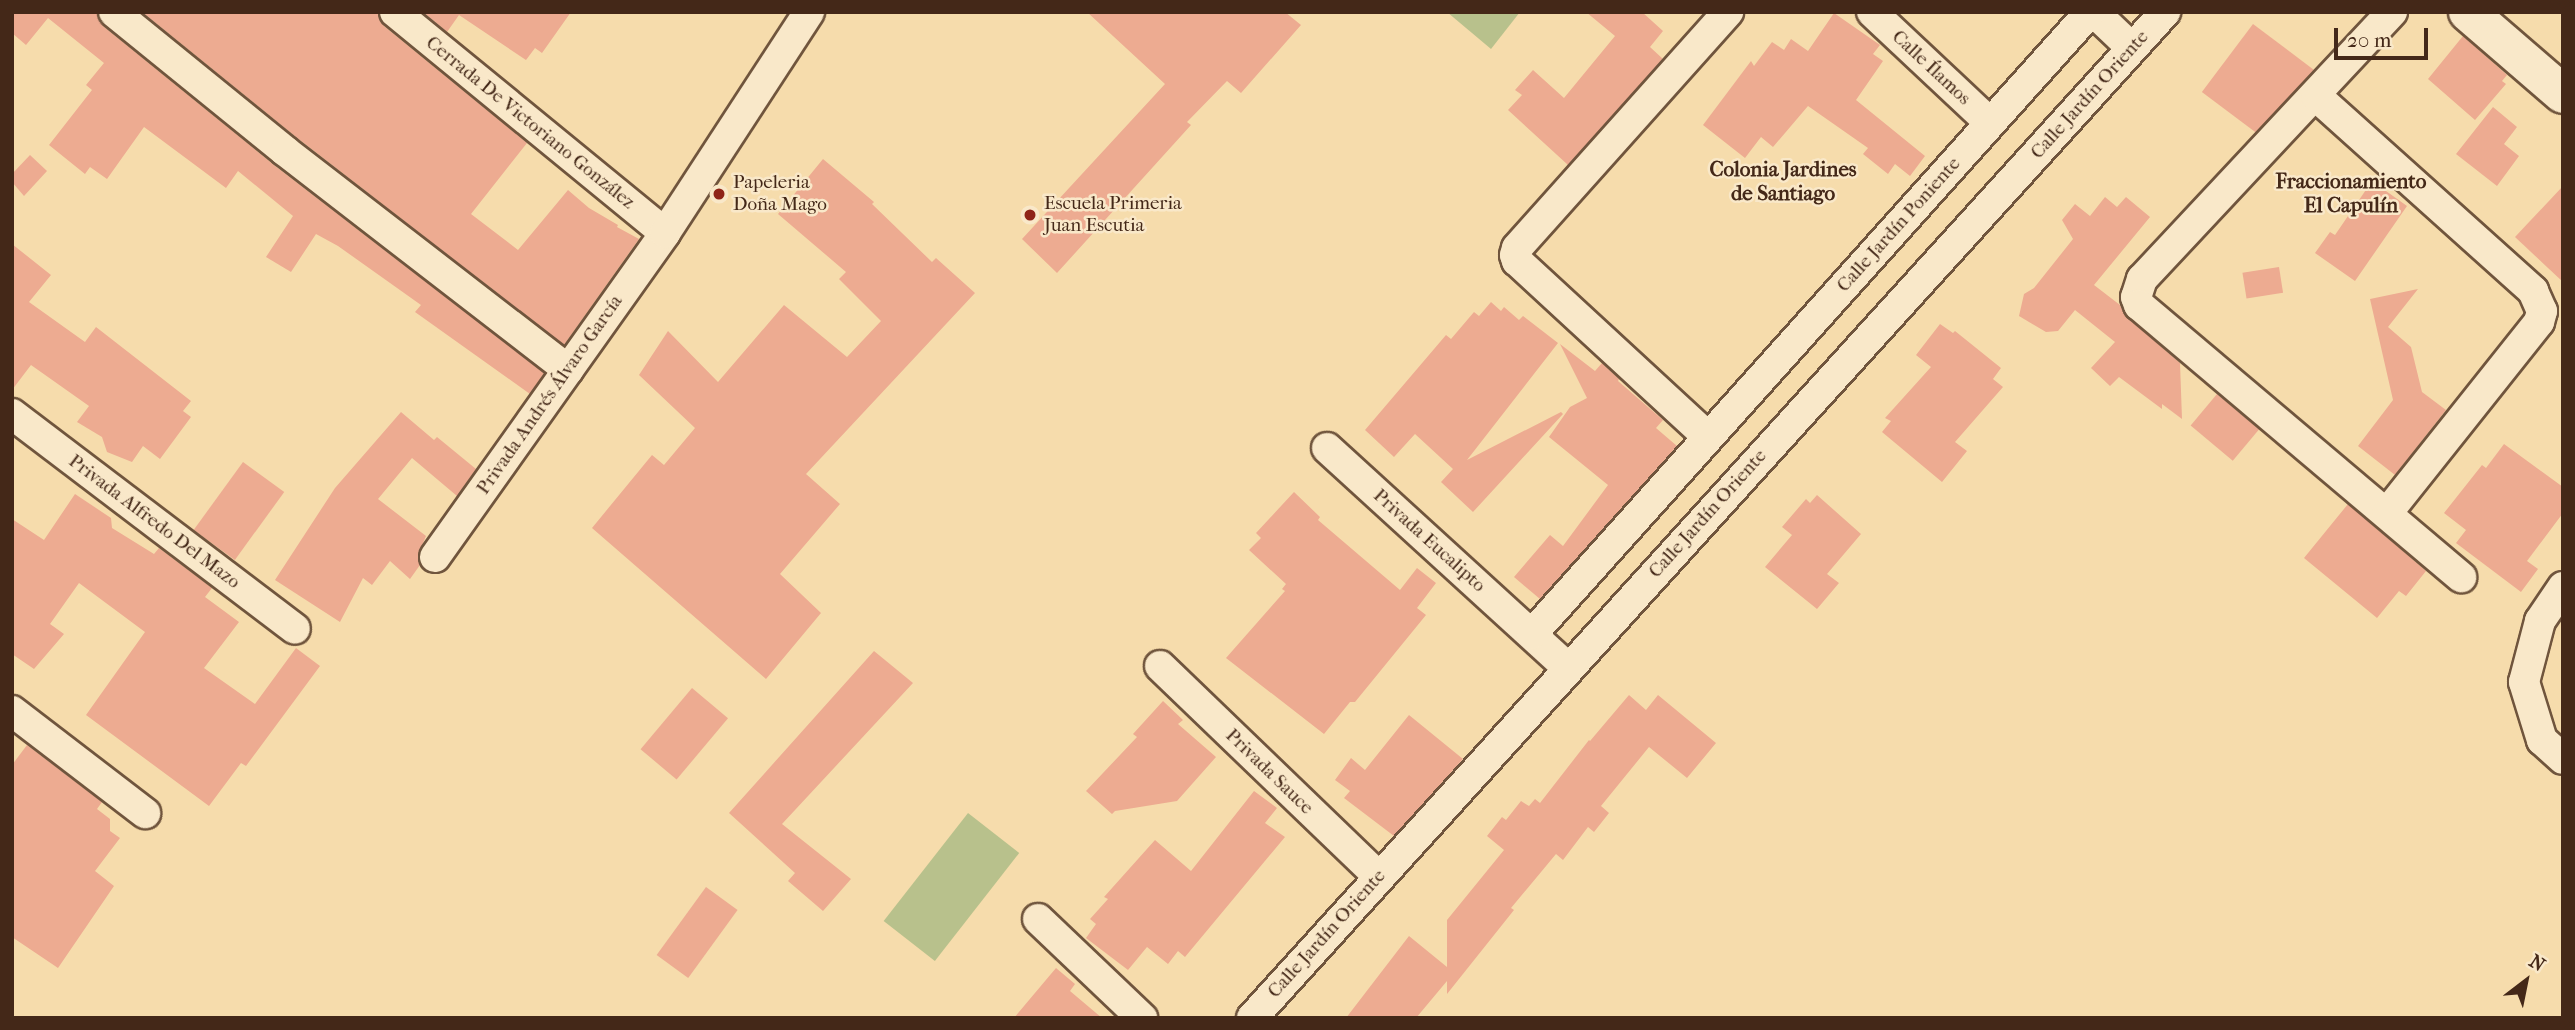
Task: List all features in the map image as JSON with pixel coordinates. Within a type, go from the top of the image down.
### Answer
[{"type":"main road","points":[[2468,12],[2563,94]]},
{"type":"street","points":[[114,12],[285,151],[568,370]]},
{"type":"street","name":"Cerrada De Victoriano González","points":[[395,12],[665,233]]},
{"type":"street","name":"Privada Andrés Álvaro García","points":[[435,557],[665,233],[809,12]]},
{"type":"street","points":[[1708,437],[1517,261],[1517,248],[1728,12]]},
{"type":"street","name":"Calle Ílamos","points":[[1872,12],[1990,123]]},
{"type":"street","points":[[2092,12],[2132,48]]},
{"type":"street","name":"Calle Jardín Poniente","points":[[1532,634],[2092,12]]},
{"type":"street","name":"Calle Jardín Oriente","points":[[1252,1018],[2165,12]]},
{"type":"street","points":[[2392,12],[2142,279],[2137,287],[2136,297],[2139,305],[2388,512],[2461,577]]},
{"type":"street","points":[[2316,96],[2533,291],[2542,311],[2539,321],[2388,512]]},
{"type":"street","name":"Privada Alfredo Del Mazo","points":[[12,414],[295,629]]},
{"type":"street","name":"Privada Eucalipto","points":[[1327,447],[1568,668]]},
{"type":"street","points":[[2563,587],[2540,621],[2524,681],[2542,740],[2563,759]]},
{"type":"street","name":"Privada Sauce","points":[[1160,666],[1379,877]]},
{"type":"street","points":[[12,711],[145,813]]},
{"type":"street","points":[[1038,919],[1142,1018]]},
{"type":"green space","points":[[1447,12],[1520,12],[1491,49]]},
{"type":"green space","points":[[968,813],[1019,853],[935,961],[884,921]]},
{"type":"building","points":[[12,12],[97,12],[103,26],[274,165],[544,373],[530,394],[415,312],[421,305],[338,246],[316,234],[291,272],[266,257],[293,216],[238,171],[226,188],[144,127],[107,179],[90,167],[85,174],[49,145],[92,90],[86,85],[104,63],[48,18],[26,45],[12,33]]},
{"type":"building","points":[[142,12],[378,12],[384,26],[527,143],[471,214],[518,250],[568,190],[589,208],[639,239],[564,345],[296,137]]},
{"type":"building","points":[[423,12],[571,12],[542,53],[535,48],[526,60],[459,15],[447,32]]},
{"type":"building","points":[[1087,12],[1285,12],[1301,25],[1241,93],[1227,81],[1187,122],[1191,125],[1057,273],[1022,239],[1165,84]]},
{"type":"building","points":[[1586,12],[1642,12],[1663,31],[1650,47],[1663,59],[1568,165],[1508,110],[1522,95],[1515,90],[1533,70],[1564,98],[1615,36]]},
{"type":"building","points":[[1834,13],[1880,45],[1873,54],[1883,61],[1856,100],[1925,156],[1910,176],[1895,164],[1888,174],[1863,154],[1868,148],[1808,106],[1773,147],[1761,137],[1745,158],[1703,125],[1751,61],[1754,66],[1772,42],[1784,50],[1791,39],[1808,51]]},
{"type":"building","points":[[2253,24],[2314,70],[2263,138],[2202,92]]},
{"type":"building","points":[[2463,36],[2507,75],[2502,81],[2506,84],[2475,120],[2428,79]]},
{"type":"building","points":[[2493,107],[2517,127],[2504,144],[2519,156],[2497,186],[2456,154]]},
{"type":"building","points":[[30,155],[47,171],[24,196],[12,182],[12,174]]},
{"type":"building","points":[[823,159],[874,202],[872,204],[932,262],[936,258],[975,293],[806,474],[840,504],[780,574],[821,613],[766,679],[592,528],[652,455],[664,465],[695,428],[639,375],[668,331],[718,382],[784,305],[847,357],[881,321],[839,279],[846,272],[778,214]]},
{"type":"building","points":[[2372,181],[2407,206],[2355,281],[2315,253],[2330,232],[2335,235]]},
{"type":"building","points":[[2563,186],[2563,282],[2515,237]]},
{"type":"building","points":[[2105,197],[2117,207],[2126,197],[2150,217],[2094,285],[2120,305],[2128,318],[2180,363],[2182,419],[2162,404],[2162,409],[2119,377],[2110,386],[2091,368],[2115,342],[2075,310],[2058,331],[2046,332],[2019,316],[2024,294],[2034,288],[2073,239],[2062,220],[2075,204],[2090,216]]},
{"type":"building","points":[[12,244],[51,275],[29,302],[85,342],[96,327],[191,401],[183,411],[191,417],[160,459],[143,446],[132,462],[107,452],[102,437],[77,422],[89,406],[31,365],[12,390]]},
{"type":"building","points":[[2279,267],[2283,293],[2247,298],[2242,273]]},
{"type":"building","points":[[2418,289],[2388,327],[2411,347],[2422,392],[2446,410],[2395,475],[2358,446],[2393,400],[2370,299]]},
{"type":"building","points":[[1491,302],[1501,311],[1504,307],[1519,320],[1523,316],[1558,343],[1467,460],[1561,412],[1563,414],[1473,512],[1441,482],[1453,469],[1415,434],[1394,457],[1365,430],[1446,335],[1451,339],[1474,312],[1479,316]]},
{"type":"building","points":[[1940,324],[1953,333],[1955,331],[2001,368],[1993,379],[2003,387],[1955,442],[1967,451],[1942,482],[1882,432],[1891,421],[1885,418],[1931,367],[1916,355]]},
{"type":"building","points":[[1560,344],[1595,371],[1602,363],[1618,381],[1663,420],[1656,428],[1677,446],[1540,599],[1514,577],[1550,535],[1563,546],[1608,485],[1549,437],[1570,407],[1587,398]]},
{"type":"building","points":[[2217,394],[2259,429],[2233,461],[2191,425]]},
{"type":"building","points":[[401,412],[434,440],[437,437],[476,469],[457,496],[412,458],[378,499],[426,536],[418,555],[420,565],[410,579],[390,561],[372,585],[363,578],[340,622],[275,580],[335,488]]},
{"type":"building","points":[[2504,444],[2563,487],[2563,513],[2527,561],[2538,569],[2521,592],[2456,543],[2466,530],[2444,513],[2482,465],[2486,468]]},
{"type":"building","points":[[243,462],[284,492],[235,560],[194,530]]},
{"type":"building","points":[[1294,492],[1320,517],[1318,520],[1400,590],[1417,568],[1436,583],[1417,608],[1426,615],[1355,702],[1350,702],[1324,734],[1226,658],[1285,591],[1282,589],[1286,584],[1249,550],[1261,538],[1256,533]]},
{"type":"building","points":[[75,494],[111,518],[112,528],[154,554],[159,548],[212,588],[205,597],[239,622],[204,668],[255,704],[296,648],[320,666],[246,766],[241,763],[209,806],[86,715],[145,632],[79,583],[50,624],[64,634],[34,669],[12,654],[12,519],[44,540]]},
{"type":"building","points":[[1817,495],[1861,534],[1827,574],[1839,583],[1817,609],[1765,567],[1792,535],[1782,527],[1806,499],[1810,503]]},
{"type":"building","points":[[2348,504],[2426,571],[2406,596],[2399,591],[2377,618],[2304,558]]},
{"type":"building","points":[[874,651],[913,683],[782,824],[851,879],[823,911],[788,881],[795,873],[729,813]]},
{"type":"building","points":[[692,688],[728,718],[677,779],[641,749]]},
{"type":"building","points":[[1629,695],[1646,710],[1658,695],[1716,743],[1687,778],[1649,747],[1601,806],[1609,813],[1594,832],[1588,827],[1563,860],[1556,854],[1511,908],[1514,910],[1447,994],[1447,981],[1416,1018],[1346,1018],[1409,936],[1447,967],[1447,920],[1504,850],[1487,836],[1502,817],[1506,820],[1521,801],[1529,806],[1535,799],[1540,803],[1589,740]]},
{"type":"building","points":[[1163,701],[1183,720],[1178,724],[1216,757],[1177,801],[1115,811],[1112,814],[1086,791],[1137,737],[1133,734]]},
{"type":"building","points":[[1409,715],[1463,759],[1394,836],[1344,798],[1350,791],[1335,780],[1351,758],[1365,770]]},
{"type":"building","points":[[27,745],[102,802],[97,809],[110,819],[110,831],[120,838],[95,871],[114,886],[58,968],[12,937],[12,765]]},
{"type":"building","points":[[1254,791],[1277,808],[1265,823],[1285,837],[1185,957],[1178,951],[1168,964],[1147,947],[1128,970],[1086,938],[1096,924],[1090,919],[1108,899],[1104,897],[1155,840],[1191,871]]},
{"type":"building","points":[[706,887],[738,910],[688,978],[657,955]]},
{"type":"building","points":[[1056,968],[1075,984],[1070,991],[1102,1018],[1014,1018]]},
{"type":"place","name":"Papeleria Doña Mago","points":[[719,194]]},
{"type":"place","name":"Escuela Primeria Juan Escutia","points":[[1030,215]]},
{"type":"district","name":"Colonia Jardines de Santiago","points":[[1783,181]]},
{"type":"district","name":"Fraccionamiento El Capulín","points":[[2351,193]]}]
